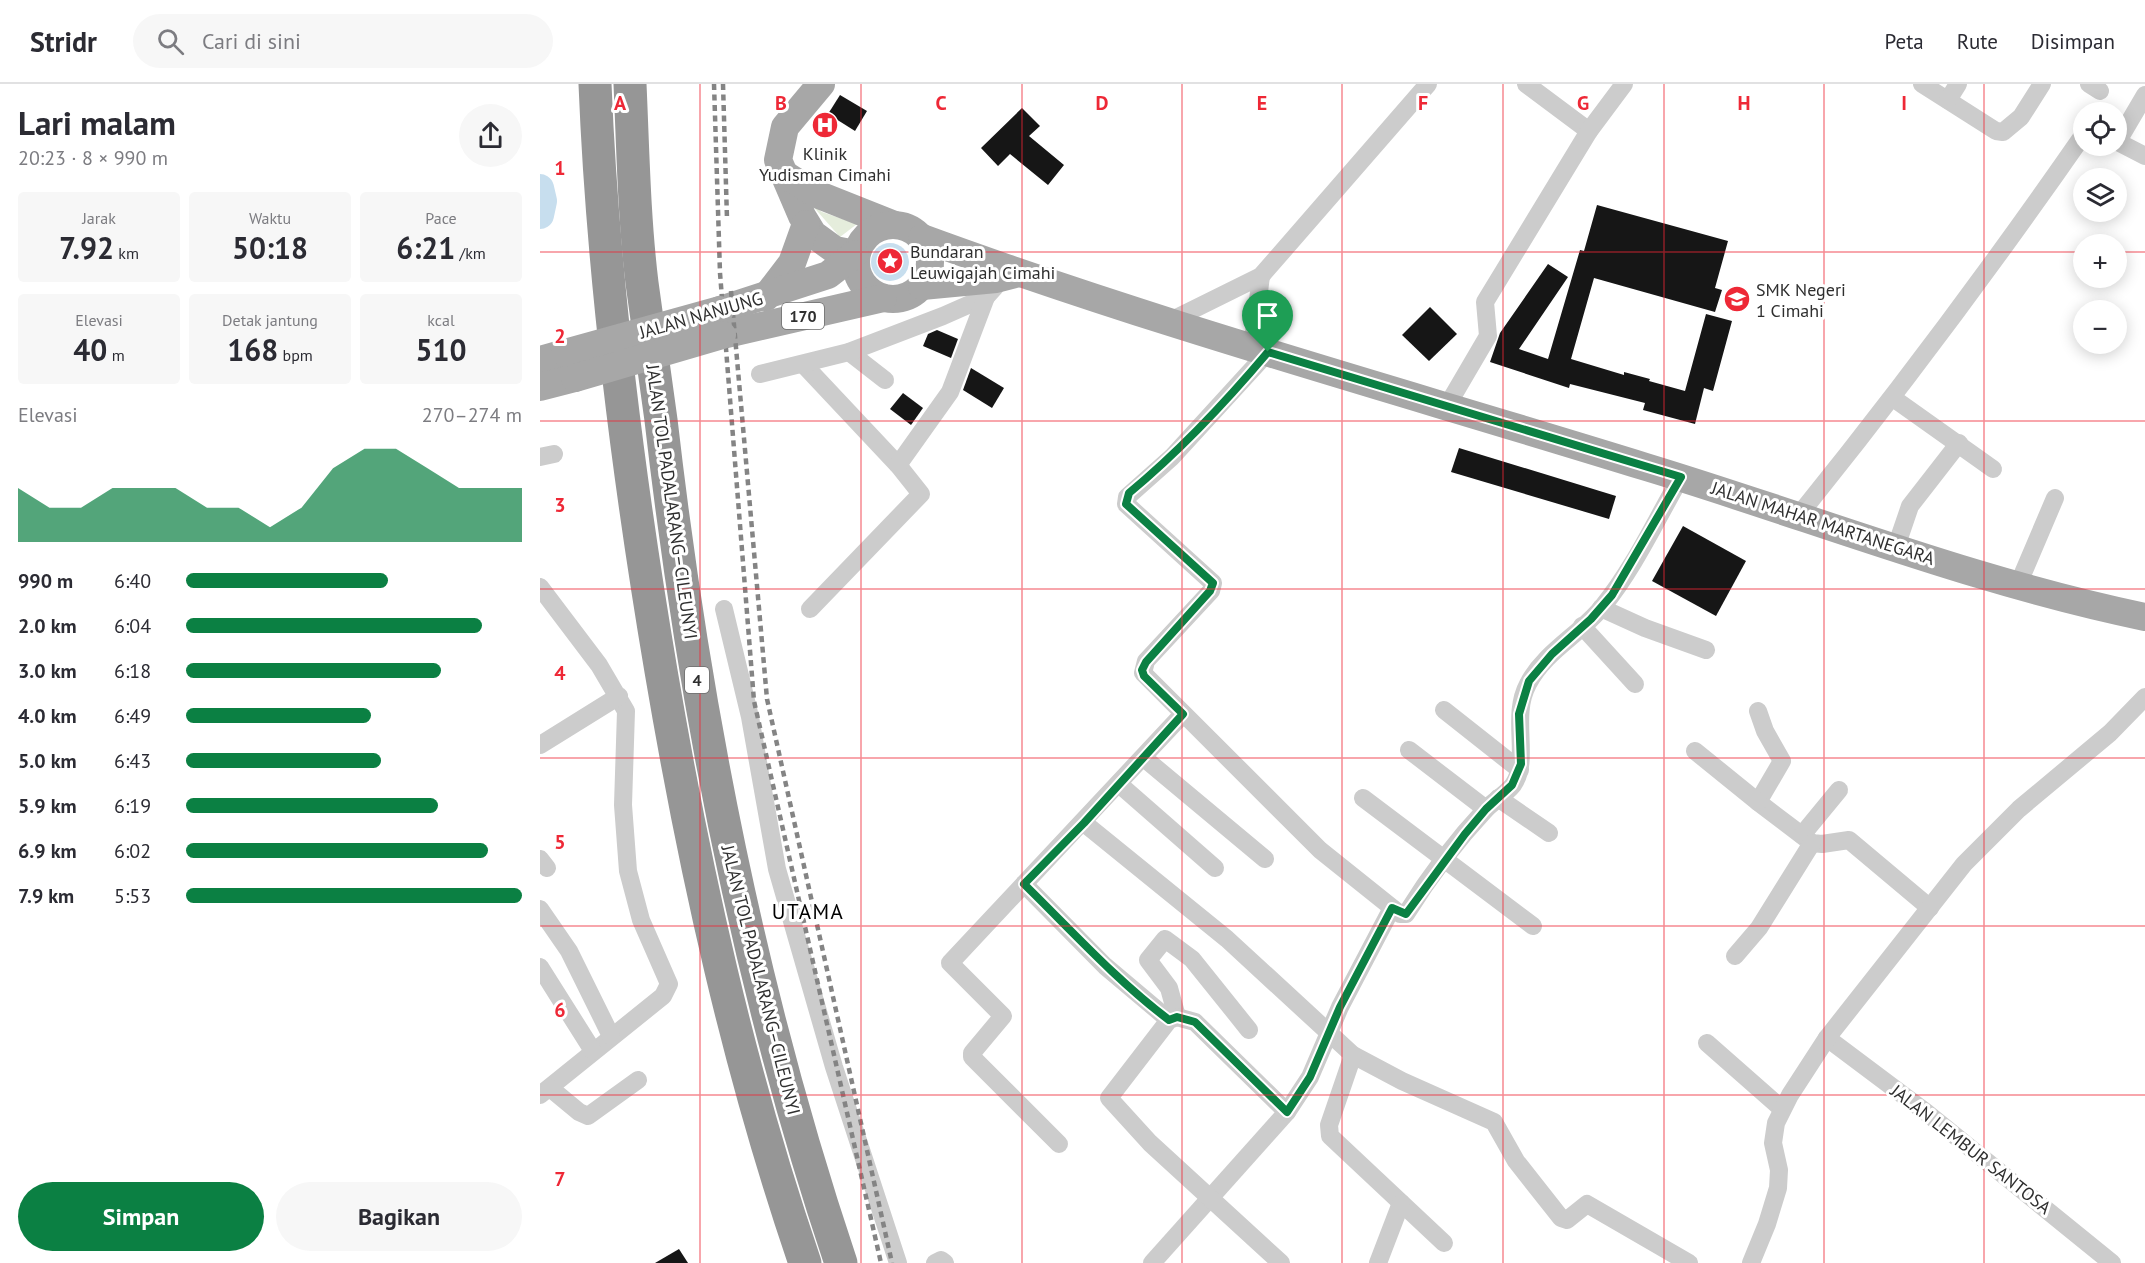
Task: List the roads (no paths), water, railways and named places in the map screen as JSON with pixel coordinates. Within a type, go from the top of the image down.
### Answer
[{"type":"highway","name":"JALAN TOL PADALARANG–CILEUNYI","points":[[595,84],[601,217],[622,422],[642,560],[675,757],[719,967],[750,1085],[805,1263]]},
{"type":"highway","name":"JALAN TOL PADALARANG–CILEUNYI","points":[[630,84],[642,281],[676,550],[710,754],[732,869],[783,1076],[841,1263]]},
{"type":"main road","points":[[821,84],[785,127],[778,160],[806,224],[822,242],[835,250],[855,254],[859,277],[869,290],[883,298]]},
{"type":"main road","points":[[784,174],[814,193],[892,224],[914,230],[922,237],[929,249],[931,262],[922,286]]},
{"type":"main road","name":"170","points":[[766,297],[792,263],[806,224]]},
{"type":"main road","name":"170","points":[[855,254],[867,236],[883,226],[892,224]]},
{"type":"main road","name":"JALAN MAHAR MARTANEGARA","points":[[922,237],[1001,283]]},
{"type":"main road","name":"JALAN NANJUNG","points":[[721,322],[766,297],[828,275],[855,254]]},
{"type":"main road","name":"JALAN MAHAR MARTANEGARA","points":[[922,286],[1001,283],[1168,322],[1681,477],[2018,585],[2145,617]]},
{"type":"main road","name":"170","points":[[883,298],[904,298],[922,286]]},
{"type":"main road","name":"JALAN NANJUNG","points":[[540,387],[560,364],[721,322],[883,298]]},
{"type":"street","points":[[1168,322],[1261,276],[1428,84]]},
{"type":"street","points":[[1526,84],[1589,132]]},
{"type":"street","points":[[1448,406],[1488,336],[1485,302],[1589,132],[1624,84]]},
{"type":"street","points":[[1922,84],[1996,131],[2003,132],[2021,117],[2042,84]]},
{"type":"street","points":[[1948,100],[1958,84]]},
{"type":"street","points":[[2127,117],[2138,91]]},
{"type":"street","points":[[2127,146],[2145,156]]},
{"type":"street","points":[[1799,515],[1893,398],[1993,264],[2073,150]]},
{"type":"street","points":[[1261,276],[1260,350],[1211,418],[1172,457],[1129,493],[1126,501],[1126,504],[1213,583],[1210,591],[1146,662],[1142,670],[1144,676],[1320,850],[1392,908],[1406,914],[1444,860],[1492,803],[1512,785],[1520,770],[1519,714],[1524,690],[1540,666],[1601,608],[1681,477]]},
{"type":"street","points":[[760,374],[804,365],[849,352],[1001,283]]},
{"type":"street","points":[[898,465],[954,385],[1001,283]]},
{"type":"street","points":[[849,352],[885,380]]},
{"type":"street","points":[[804,365],[920,491],[920,498],[810,609]]},
{"type":"street","points":[[1893,398],[1959,443],[1992,469]]},
{"type":"street","points":[[1896,547],[1910,507],[1959,443]]},
{"type":"street","points":[[2018,585],[2055,498]]},
{"type":"street","points":[[540,587],[599,665],[618,696],[627,721],[623,805],[627,871],[641,920],[669,984],[663,996],[545,1092],[588,1116],[638,1080]]},
{"type":"street","points":[[1601,608],[1645,628],[1706,650]]},
{"type":"street","points":[[724,609],[750,717],[777,869],[834,1067],[898,1263]]},
{"type":"street","points":[[1582,626],[1635,684]]},
{"type":"street","points":[[543,737],[618,696]]},
{"type":"street","points":[[1751,1263],[1767,1224],[1778,1188],[1779,1170],[1773,1133],[1782,1109],[1827,1038],[1965,864],[2012,816],[2110,733],[2145,697]]},
{"type":"street","points":[[1444,710],[1520,770]]},
{"type":"street","points":[[1758,711],[1765,730],[1782,761],[1758,802]]},
{"type":"street","points":[[1059,1144],[972,1057],[972,1053],[1004,1016],[950,965],[1183,714]]},
{"type":"street","points":[[1409,750],[1492,803],[1549,833]]},
{"type":"street","points":[[1695,752],[1807,839],[1822,844],[1850,840],[1930,908]]},
{"type":"street","points":[[1144,758],[1265,859]]},
{"type":"street","points":[[1119,784],[1215,868]]},
{"type":"street","points":[[1735,956],[1759,928],[1807,839],[1839,790]]},
{"type":"street","points":[[1363,798],[1533,926]]},
{"type":"street","points":[[1084,823],[1227,939],[1353,1055],[1402,1081],[1491,1119],[1516,1161],[1564,1219],[1567,1220],[1587,1204],[1689,1263]]},
{"type":"street","points":[[1024,884],[1105,966],[1173,1019],[1195,1022],[1287,1112]]},
{"type":"street","points":[[1152,1263],[1287,1112],[1310,1077],[1355,976],[1392,908]]},
{"type":"street","points":[[540,909],[569,951],[611,1036]]},
{"type":"street","points":[[1249,1030],[1192,959],[1165,939],[1148,960],[1169,988],[1173,1019],[1110,1100],[1150,1143],[1281,1263]]},
{"type":"street","points":[[540,968],[593,1051]]},
{"type":"street","name":"JALAN LEMBUR SANTOSA","points":[[1827,1038],[1927,1113],[2112,1263]]},
{"type":"street","points":[[1707,1043],[1782,1109]]},
{"type":"street","points":[[1353,1055],[1329,1125],[1330,1136],[1444,1243]]},
{"type":"street","points":[[1378,1263],[1401,1203]]},
{"type":"street","points":[[935,1263],[941,1260],[945,1263]]},
{"type":"water","points":[[890,243],[904,248],[909,262],[904,276],[890,281],[876,276],[871,262],[876,248]]},
{"type":"waterway","points":[[540,188],[543,201],[540,215]]},
{"type":"railway","points":[[714,84],[720,273],[754,701],[881,1263]]},
{"type":"railway","points":[[723,84],[727,219]]},
{"type":"railway","points":[[731,291],[767,699],[892,1263]]},
{"type":"place","name":"Klinik Yudisman Cimahi","points":[[825,125]]},
{"type":"place","name":"Bundaran Leuwigajah Cimahi","points":[[890,261]]},
{"type":"place","name":"SMK Negeri 1 Cimahi","points":[[1737,299]]},
{"type":"district","name":"UTAMA","points":[[808,911]]}]
